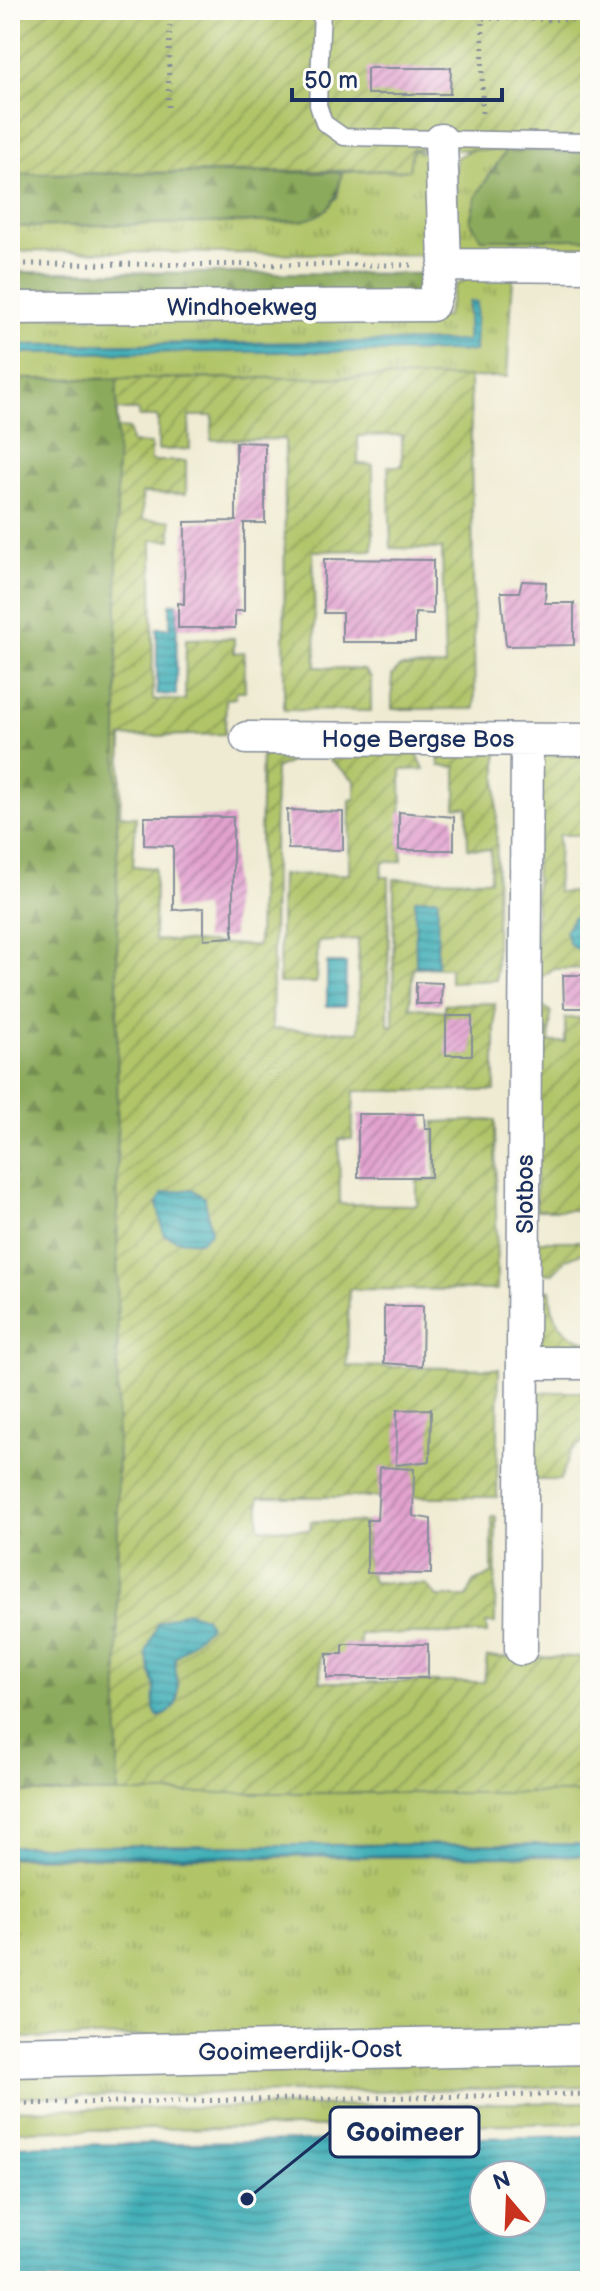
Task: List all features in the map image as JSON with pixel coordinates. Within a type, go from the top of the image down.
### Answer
[{"type":"street","name":"Windhoekweg","points":[[10,308],[432,305],[445,265],[441,140]]},
{"type":"street","points":[[445,265],[590,266]]},
{"type":"street","name":"Hoge Bergse Bos","points":[[247,738],[590,740]]},
{"type":"street","name":"Slotbos","points":[[521,1649],[527,740]]},
{"type":"street","points":[[524,1363],[590,1363]]},
{"type":"street","name":"Gooimeerdijk-Oost","points":[[10,2057],[590,2044]]},
{"type":"lane","points":[[322,10],[318,105],[324,123],[344,137],[590,142]]},
{"type":"path","points":[[168,107],[170,10]]},
{"type":"path","points":[[482,113],[483,10]]},
{"type":"path","points":[[483,18],[590,20]]},
{"type":"path","name":"Windhoekweg","points":[[10,260],[18,264],[445,265]]},
{"type":"path","name":"Gooimeerdijk-Oost","points":[[10,2104],[590,2094]]},
{"type":"green space","points":[[10,10],[17,10],[16,174],[342,172],[331,205],[301,221],[10,227]]},
{"type":"green space","points":[[17,10],[590,10],[590,152],[412,149],[409,170],[15,174]]},
{"type":"green space","points":[[411,149],[425,154],[431,166],[433,255],[10,251],[10,227],[301,221],[337,198],[342,172],[409,170]]},
{"type":"green space","points":[[471,149],[507,149],[476,196],[470,221],[482,239],[590,239],[590,258],[455,251],[456,158]]},
{"type":"green space","points":[[507,149],[590,152],[590,239],[482,239],[470,221],[476,196]]},
{"type":"green space","points":[[10,268],[18,272],[437,274],[414,296],[10,299]]},
{"type":"green space","points":[[470,277],[513,277],[507,377],[10,379],[10,353],[475,351],[469,302],[467,341],[10,345],[10,317],[446,317],[455,286]]},
{"type":"green space","points":[[470,377],[475,709],[392,709],[392,676],[400,667],[445,666],[442,549],[391,548],[388,466],[402,466],[402,435],[358,436],[358,464],[373,465],[373,550],[313,551],[316,667],[364,670],[371,678],[371,711],[284,710],[285,439],[211,440],[213,416],[189,416],[190,449],[158,450],[158,417],[139,417],[138,410],[117,410],[117,379]]},
{"type":"green space","points":[[10,379],[117,379],[118,1793],[10,1793]]},
{"type":"green space","points":[[117,428],[129,429],[131,443],[151,444],[151,461],[186,461],[186,494],[142,493],[143,520],[171,520],[171,540],[152,540],[153,700],[185,700],[186,639],[234,638],[234,653],[244,652],[245,691],[236,691],[235,698],[226,699],[225,734],[122,737],[120,815],[136,817],[133,866],[155,868],[154,940],[258,946],[262,748],[306,749],[301,757],[275,769],[272,1029],[359,1032],[358,939],[318,942],[316,983],[279,983],[281,875],[349,874],[350,800],[355,799],[355,781],[329,759],[328,750],[415,749],[424,769],[401,770],[402,861],[383,862],[381,877],[389,877],[388,1025],[393,1026],[394,879],[490,880],[491,850],[468,848],[467,807],[456,807],[456,767],[439,766],[438,751],[497,750],[496,980],[450,982],[450,968],[413,967],[410,1007],[445,1011],[445,1004],[495,1003],[495,1091],[354,1091],[352,1139],[339,1139],[340,1204],[417,1205],[417,1181],[436,1180],[434,1122],[495,1120],[497,1290],[349,1289],[347,1366],[499,1369],[497,1497],[259,1497],[259,1528],[310,1530],[311,1521],[368,1523],[365,1555],[373,1582],[426,1585],[437,1597],[467,1597],[474,1582],[492,1574],[492,1517],[496,1517],[495,1623],[486,1623],[487,1634],[360,1634],[360,1645],[344,1655],[320,1655],[321,1682],[484,1682],[487,1657],[590,1657],[590,1793],[118,1793]]},
{"type":"green space","points":[[590,752],[590,835],[559,835],[557,892],[590,893],[590,968],[554,969],[536,980],[535,763],[544,755]]},
{"type":"green space","points":[[535,1001],[551,1012],[549,1042],[565,1042],[565,1018],[590,1018],[590,1210],[536,1210]]},
{"type":"green space","points":[[534,1241],[590,1241],[590,1250],[566,1259],[552,1274],[534,1273]]},
{"type":"green space","points":[[535,1289],[550,1290],[553,1309],[560,1324],[572,1335],[589,1342],[589,1354],[554,1353],[537,1341]]},
{"type":"green space","points":[[536,1392],[590,1392],[590,1436],[571,1451],[560,1480],[534,1480]]},
{"type":"green space","points":[[10,1793],[590,1793],[590,1844],[10,1846]]},
{"type":"green space","points":[[590,1856],[590,2031],[10,2038],[10,1858]]},
{"type":"green space","points":[[590,2061],[590,2087],[10,2097],[10,2071]]},
{"type":"green space","points":[[590,2102],[590,2123],[10,2131],[10,2110]]},
{"type":"water","points":[[469,302],[477,302],[475,351],[10,353],[10,345],[467,341]]},
{"type":"water","points":[[177,603],[176,695],[157,694],[157,628],[170,628],[170,604]]},
{"type":"water","points":[[438,898],[437,967],[416,966],[415,899]]},
{"type":"water","points":[[580,915],[590,917],[590,948],[577,949],[570,945],[565,931],[573,918]]},
{"type":"water","points":[[327,963],[346,963],[345,1006],[327,1006]]},
{"type":"water","points":[[192,1189],[205,1198],[211,1232],[200,1242],[164,1235],[157,1203],[163,1193]]},
{"type":"water","points":[[186,1611],[205,1617],[209,1626],[175,1658],[177,1701],[168,1713],[158,1717],[154,1709],[155,1688],[146,1653],[158,1623]]},
{"type":"water","points":[[590,1844],[590,1856],[10,1857],[10,1846]]},
{"type":"water","points":[[590,2136],[590,2281],[10,2281],[10,2146]]},
{"type":"building","points":[[367,68],[451,68],[450,94],[367,94]]},
{"type":"building","points":[[236,442],[265,443],[265,523],[244,523],[244,611],[235,611],[235,628],[178,628],[178,603],[184,604],[185,522],[236,521]]},
{"type":"building","points":[[324,559],[433,560],[433,614],[415,613],[415,642],[342,642],[342,613],[324,613]]},
{"type":"building","points":[[522,581],[546,582],[545,603],[574,603],[574,645],[506,646],[501,592],[519,592]]},
{"type":"building","points":[[287,810],[343,812],[343,850],[288,849]]},
{"type":"building","points":[[399,812],[454,817],[454,850],[399,850]]},
{"type":"building","points":[[144,817],[233,817],[233,937],[204,939],[204,908],[173,910],[173,846],[144,845]]},
{"type":"building","points":[[563,975],[590,975],[590,1008],[564,1008]]},
{"type":"building","points":[[416,982],[442,983],[441,1004],[416,1004]]},
{"type":"building","points":[[446,1016],[472,1016],[472,1055],[446,1055]]},
{"type":"building","points":[[358,1114],[424,1114],[425,1129],[431,1129],[431,1177],[358,1177]]},
{"type":"building","points":[[384,1306],[423,1306],[422,1366],[384,1363]]},
{"type":"building","points":[[431,1409],[430,1461],[396,1465],[397,1410]]},
{"type":"building","points":[[380,1467],[414,1469],[413,1516],[431,1519],[431,1574],[367,1573],[367,1520],[377,1520]]},
{"type":"building","points":[[343,1644],[428,1644],[428,1678],[327,1678],[327,1654],[343,1654]]},
{"type":"place","name":"Gooimeer","points":[[247,2199]]}]
